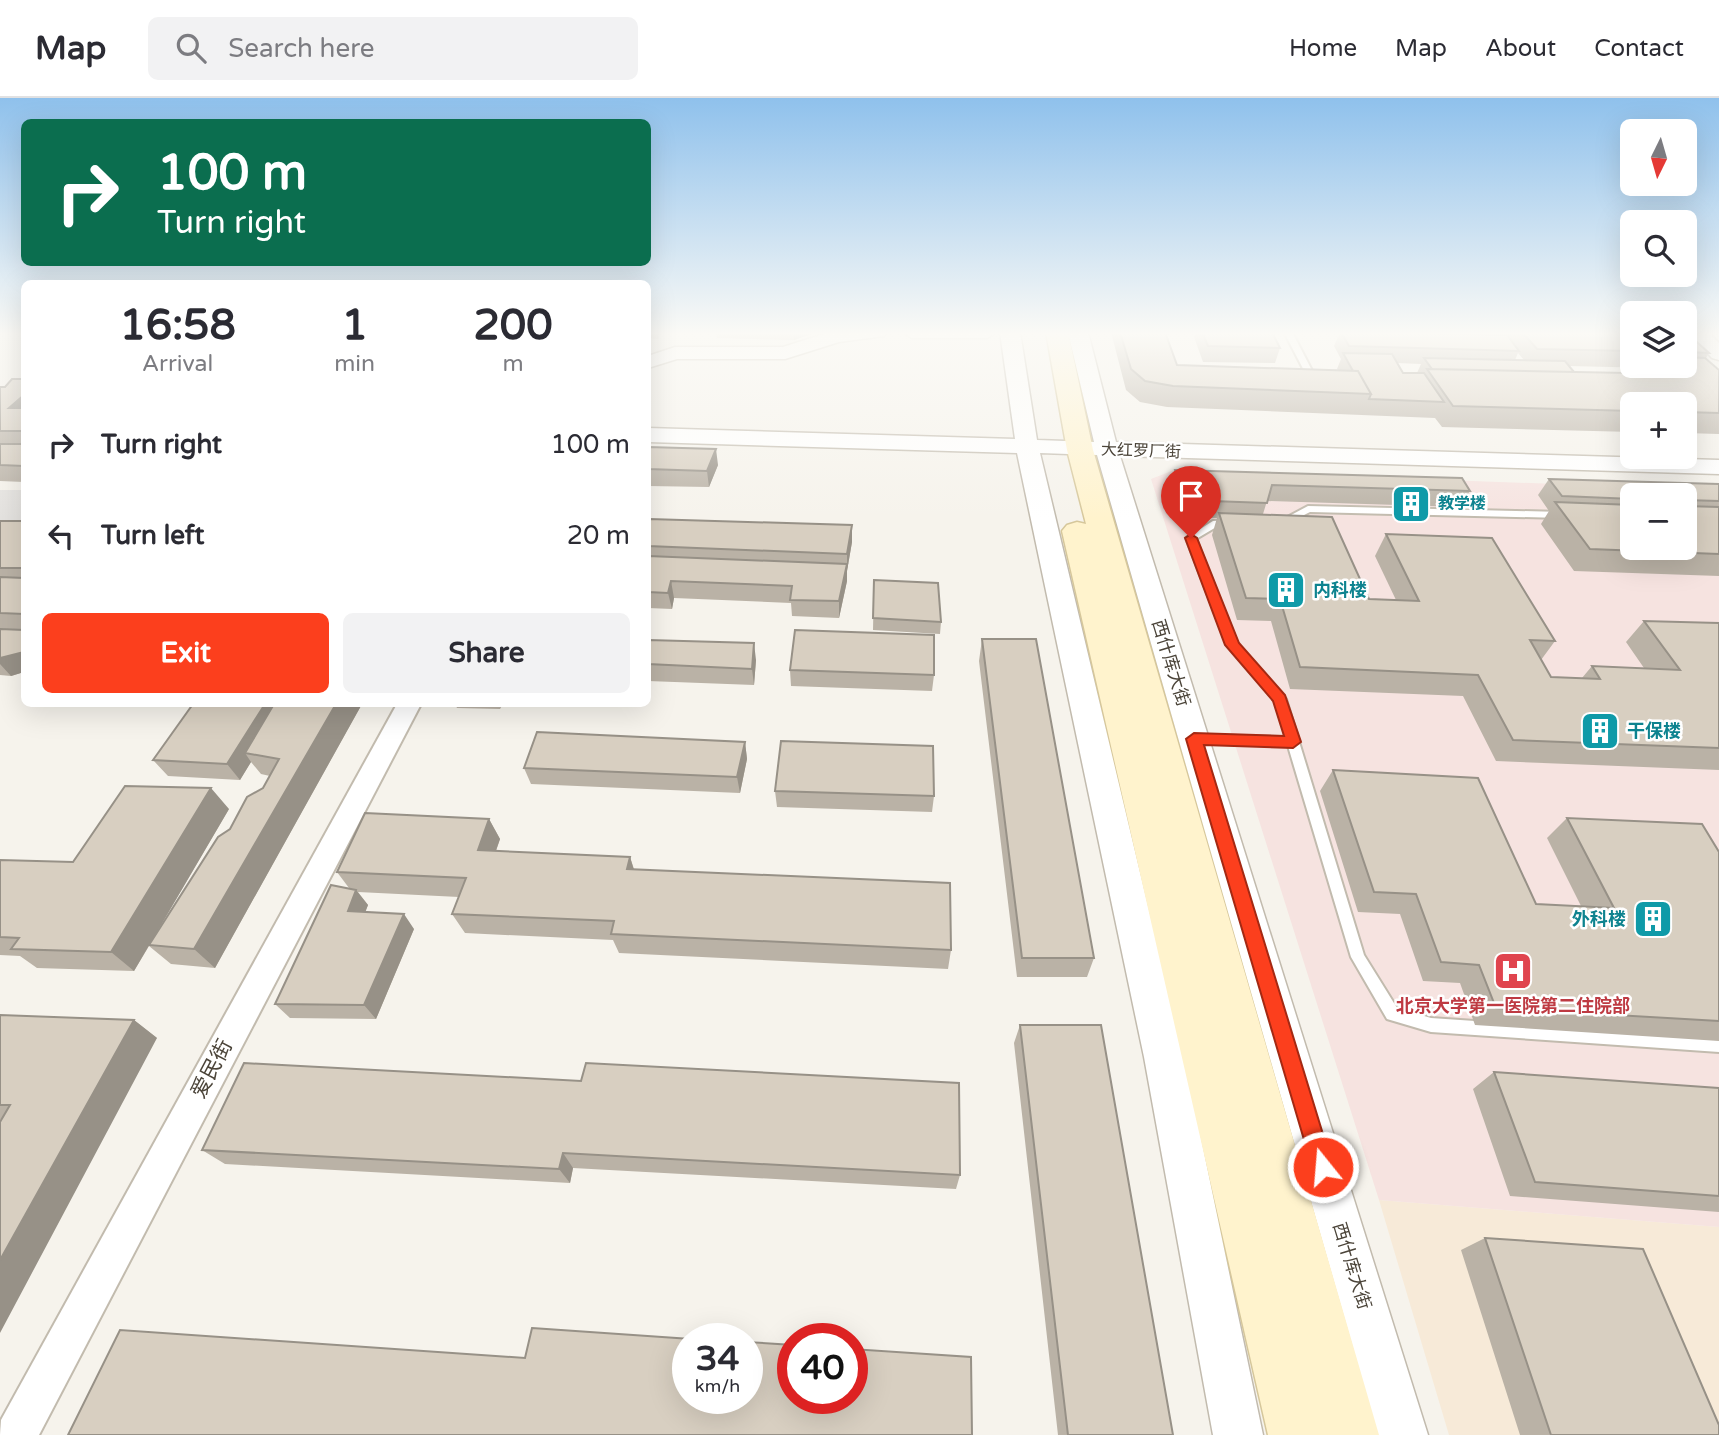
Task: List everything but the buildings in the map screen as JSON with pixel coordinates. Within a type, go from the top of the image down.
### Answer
[{"type":"main road","name":"西什库大街","points":[[1053,394],[1350,1435]]},
{"type":"main road","name":"西什库大街","points":[[1063,394],[1068,449],[1297,1435]]},
{"type":"street","name":"西什库大街","points":[[1041,394],[1068,449],[1194,739],[1403,1435]]},
{"type":"street","name":"西什库大街","points":[[1073,394],[1068,449],[1164,1057],[1238,1435]]},
{"type":"street","name":"大红罗厂街","points":[[651,435],[1719,467]]},
{"type":"street","name":"爱民街","points":[[16,1435],[407,707]]},
{"type":"lane","points":[[1268,523],[1281,523],[1308,509],[1570,515]]},
{"type":"lane","points":[[1242,523],[1216,523],[1191,538],[1232,645],[1280,699],[1358,957],[1392,1014],[1431,1025],[1719,1045]]},
{"type":"lane","points":[[1194,739],[1293,742]]},
{"type":"shaded area","name":"北京大学第一医院第二住院部","points":[[1174,470],[1620,486],[1620,560],[1697,560],[1697,489],[1719,490],[1719,1227],[1379,1200],[1151,479]]},
{"type":"shaded area","points":[[0,490],[21,490],[21,527],[0,528]]},
{"type":"shaded area","points":[[1379,1200],[1719,1227],[1719,1435],[1449,1435]]},
{"type":"place","name":"教学楼","points":[[1411,504]]},
{"type":"place","name":"内科楼","points":[[1286,590]]},
{"type":"place","name":"干保楼","points":[[1600,731]]},
{"type":"place","name":"外科楼","points":[[1653,919]]},
{"type":"place","name":"北京大学第一医院第二住院部","points":[[1513,971]]},
{"type":"route","points":[[1191,538],[1232,645],[1280,699],[1293,742],[1194,739],[1323,1167]]}]
